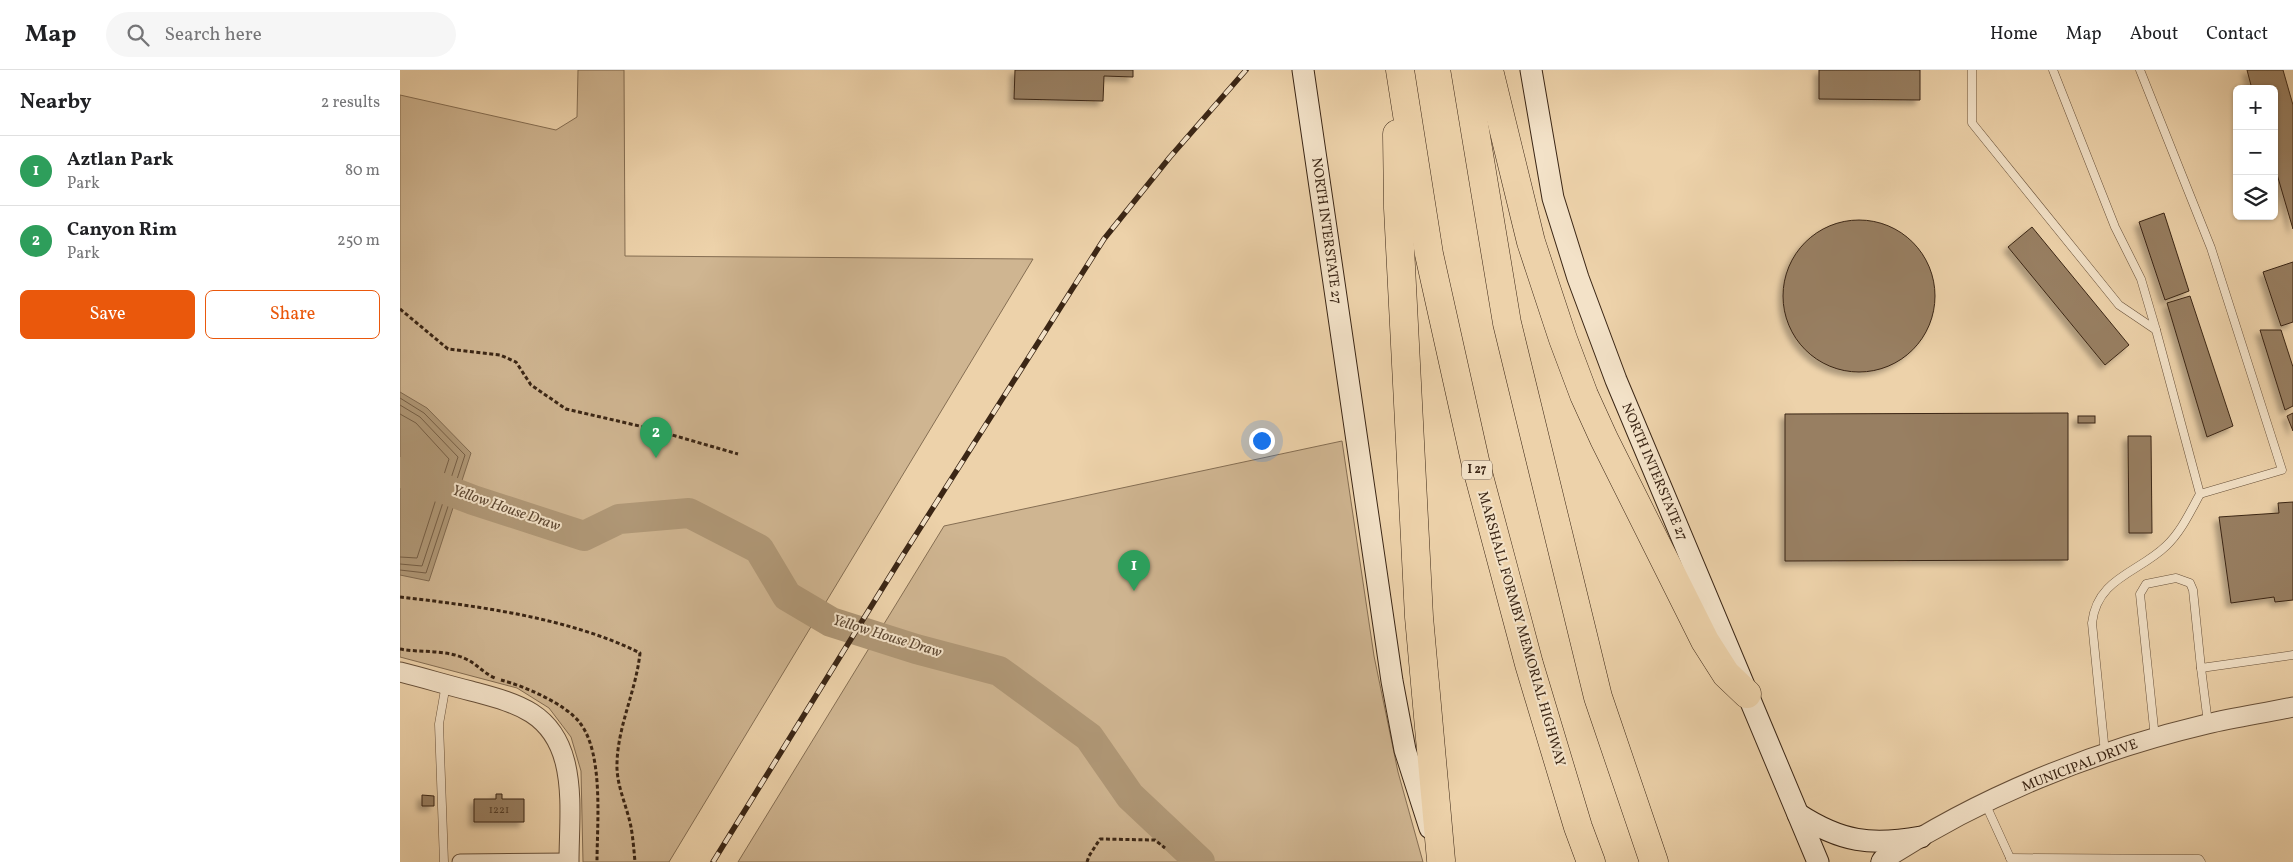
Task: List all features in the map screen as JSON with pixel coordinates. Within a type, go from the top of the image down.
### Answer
[{"type":"highway","points":[[1399,70],[1397,199],[1419,616],[1441,861]]},
{"type":"highway","name":"MARSHALL FORMBY MEMORIAL HIGHWAY","points":[[1399,70],[1429,254],[1476,465],[1528,664],[1578,827],[1591,862]]},
{"type":"highway","points":[[1465,70],[1509,332],[1598,697],[1654,862]]},
{"type":"highway","points":[[1489,70],[1531,242],[1584,395],[1705,641],[1726,674],[1747,694]]},
{"type":"main road","name":"NORTH INTERSTATE 27","points":[[1303,70],[1392,681],[1405,750],[1441,861]]},
{"type":"main road","name":"NORTH INTERSTATE 27","points":[[1531,70],[1553,198],[1578,278],[1616,380],[1818,862]]},
{"type":"main road","points":[[1798,814],[1812,824],[1859,841],[1891,842],[1921,837]]},
{"type":"street","points":[[400,672],[519,705],[543,721],[556,739],[565,762],[569,787],[569,862],[460,862]]},
{"type":"street","name":"MUNICIPAL DRIVE","points":[[1882,861],[1921,837],[1985,803],[2105,754],[2208,724],[2293,707]]},
{"type":"lane","points":[[1972,70],[1972,123],[2119,305],[2156,330]]},
{"type":"lane","points":[[2053,70],[2115,227],[2141,279],[2200,494]]},
{"type":"lane","points":[[2105,754],[2092,622],[2096,603],[2110,584],[2150,561],[2168,544],[2183,524],[2200,494],[2282,470],[2211,248],[2140,70]]},
{"type":"lane","points":[[2155,738],[2140,594],[2146,584],[2176,578],[2190,583],[2193,590],[2208,724]]},
{"type":"lane","points":[[2201,668],[2293,655]]},
{"type":"lane","points":[[444,862],[439,724],[446,684]]},
{"type":"lane","points":[[1985,803],[2011,860],[2199,859],[2202,862]]},
{"type":"path","points":[[400,309],[448,349],[500,356],[516,362],[531,384],[566,409],[648,428],[738,454]]},
{"type":"path","points":[[400,597],[487,610],[561,625],[621,644],[640,654],[638,679],[621,732],[617,765],[631,827],[635,862]]},
{"type":"path","points":[[1088,862],[1089,856],[1100,839],[1156,840],[1165,848]]},
{"type":"shaded area","points":[[578,70],[624,70],[625,256],[1033,259],[669,862],[583,862],[581,771],[571,737],[549,708],[517,688],[400,657],[400,95],[556,130],[577,117]]},
{"type":"shaded area","points":[[1342,441],[1374,656],[1398,772],[1423,862],[738,862],[944,526]]},
{"type":"water","points":[[400,392],[427,408],[471,453],[429,581],[400,575]]},
{"type":"building","points":[[1015,70],[1133,70],[1133,77],[1104,76],[1103,101],[1014,99]]},
{"type":"building","points":[[1819,70],[1920,70],[1920,100],[1819,99]]},
{"type":"building","points":[[2247,70],[2283,70],[2293,105],[2293,229],[2278,178],[2278,85],[2251,85]]},
{"type":"building","points":[[2164,213],[2189,291],[2165,300],[2139,222]]},
{"type":"building","points":[[1859,220],[1874,221],[1888,225],[1901,232],[1913,242],[1923,254],[1930,267],[1934,281],[1934,311],[1930,325],[1923,338],[1913,350],[1901,360],[1888,367],[1874,371],[1859,372],[1844,371],[1830,367],[1817,360],[1805,350],[1795,338],[1788,325],[1784,311],[1783,296],[1784,281],[1788,267],[1795,254],[1805,242],[1817,232],[1830,225],[1844,221]]},
{"type":"building","points":[[2032,227],[2129,345],[2105,365],[2008,247]]},
{"type":"building","points":[[2293,262],[2293,322],[2281,326],[2263,272]]},
{"type":"building","points":[[2190,296],[2233,426],[2207,437],[2167,303]]},
{"type":"building","points":[[2260,330],[2281,330],[2293,367],[2293,406],[2285,410]]},
{"type":"building","points":[[2068,413],[2068,560],[1785,561],[1785,414]]},
{"type":"building","points":[[2293,413],[2293,431],[2287,416]]},
{"type":"building","points":[[2078,416],[2095,416],[2095,423],[2078,423]]},
{"type":"building","points":[[2128,436],[2151,436],[2152,533],[2129,533]]},
{"type":"building","points":[[2293,502],[2293,600],[2275,602],[2274,597],[2231,603],[2219,517],[2279,513],[2278,503]]},
{"type":"building","points":[[496,794],[502,794],[502,799],[524,799],[524,822],[474,822],[474,799],[496,799]]},
{"type":"building","points":[[422,795],[434,796],[434,806],[422,806]]},
{"type":"waterway","name":"Yellow House Draw","points":[[400,472],[473,500],[584,536],[619,519],[689,513],[759,549],[787,596],[831,622],[916,649],[999,671],[1089,737],[1130,796],[1200,862]]},
{"type":"railway","points":[[713,862],[903,555],[1104,239],[1170,157],[1246,70]]},
{"type":"place","name":"Canyon Rim","points":[[656,458]]},
{"type":"place","name":"Aztlan Park","points":[[1134,591]]}]
